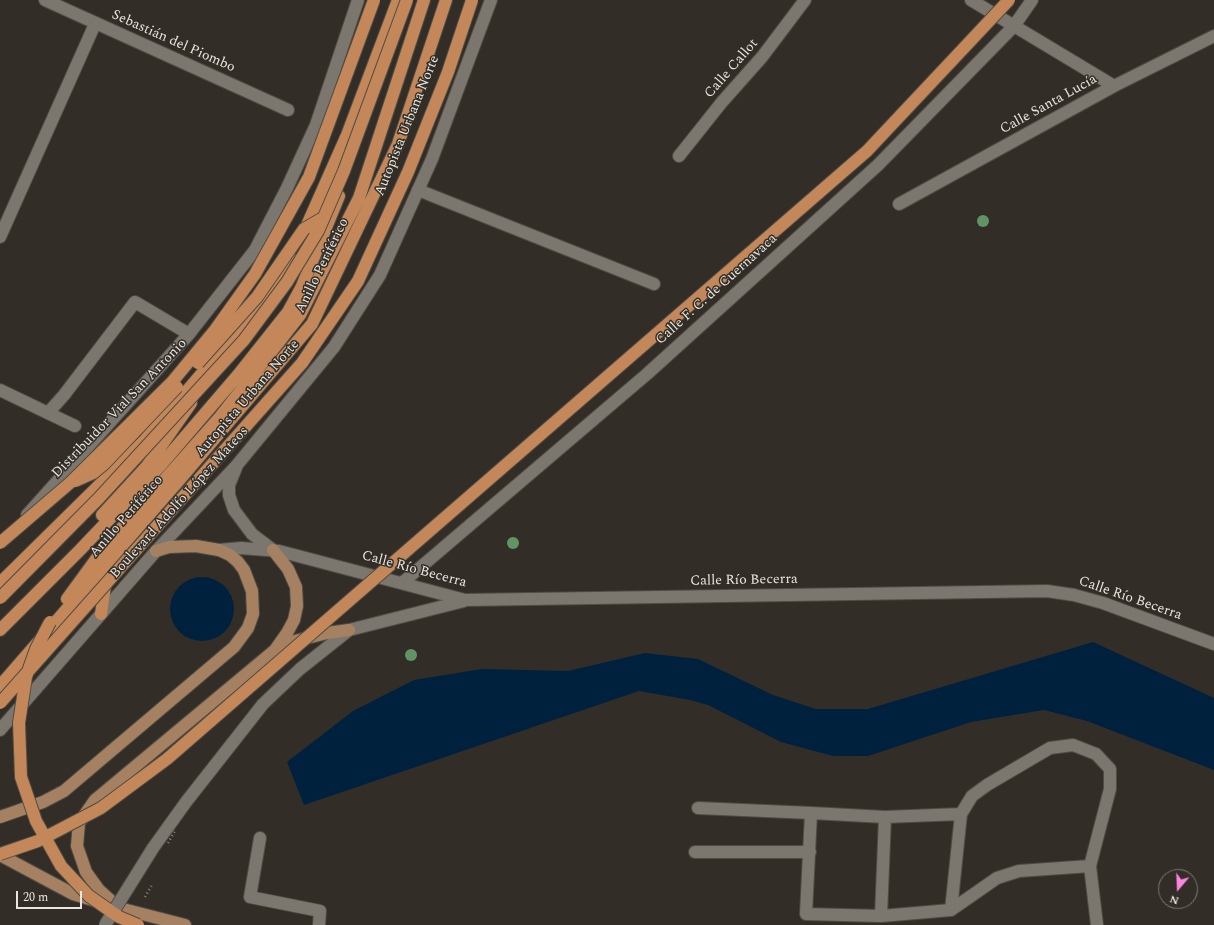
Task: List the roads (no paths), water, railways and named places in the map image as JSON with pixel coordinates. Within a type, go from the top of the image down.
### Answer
[{"type":"highway","name":"Distribuidor Vial San Antonio","points":[[0,544],[71,482],[172,382],[216,330],[255,274],[309,177],[374,0]]},
{"type":"highway","points":[[71,482],[93,473],[147,419],[257,297],[304,229],[362,87],[393,0]]},
{"type":"highway","name":"Anillo Periférico","points":[[0,629],[147,466],[272,288],[300,240],[347,135],[398,0]]},
{"type":"highway","points":[[0,598],[99,498],[244,340],[287,282],[318,231],[344,171],[407,0]]},
{"type":"highway","points":[[0,629],[80,550],[160,466],[238,375],[294,303],[318,250],[357,150],[411,0]]},
{"type":"highway","points":[[138,925],[120,917],[89,896],[61,866],[36,821],[21,777],[19,750],[19,724],[26,677],[36,649],[50,622],[104,547],[220,417],[300,315],[359,198],[424,0]]},
{"type":"highway","name":"Anillo Periférico","points":[[0,686],[312,324],[398,144],[446,0]]},
{"type":"highway","name":"Autopista Urbana Norte","points":[[0,703],[302,363],[358,281],[408,172],[448,72],[472,0]]},
{"type":"highway","points":[[0,855],[38,842],[101,808],[167,759],[867,151],[1009,0]]},
{"type":"highway","points":[[304,229],[323,218]]},
{"type":"highway","points":[[318,250],[322,270]]},
{"type":"highway","points":[[0,583],[145,440],[216,358],[226,332]]},
{"type":"highway","points":[[145,440],[147,419]]},
{"type":"highway","points":[[101,614],[109,561]]},
{"type":"main road","points":[[0,817],[43,802],[64,791],[241,640],[248,628],[253,614],[252,591],[244,570],[238,562],[230,555],[219,550],[196,546],[182,546],[156,551]]},
{"type":"main road","points":[[273,550],[288,569],[296,587],[294,620],[275,650]]},
{"type":"main road","points":[[119,908],[99,890],[86,872],[77,846],[79,823],[95,800],[275,650],[295,640],[349,630]]},
{"type":"main road","points":[[0,855],[73,894],[119,908],[185,925]]},
{"type":"street","name":"Sebastián del Piombo","points":[[45,0],[288,110]]},
{"type":"street","points":[[0,544],[189,334],[255,250],[287,188],[316,125],[358,0]]},
{"type":"street","name":"Boulevard Adolfo López Mateos","points":[[0,730],[156,551],[238,465],[338,341],[380,275],[432,159],[491,0]]},
{"type":"street","name":"Calle Callot","points":[[679,156],[722,102],[762,57],[805,0]]},
{"type":"street","points":[[971,0],[1114,86]]},
{"type":"street","name":"Calle F. C. de Cuernavaca","points":[[402,583],[647,374],[878,165],[1014,26],[1032,0]]},
{"type":"street","points":[[0,237],[96,24]]},
{"type":"street","name":"Calle Santa Lucía","points":[[899,204],[1114,86],[1214,36]]},
{"type":"street","points":[[418,190],[654,284]]},
{"type":"street","points":[[48,413],[64,395],[135,302],[189,334]]},
{"type":"street","points":[[0,390],[75,426]]},
{"type":"street","name":"Calle Río Becerra","points":[[238,465],[232,474],[229,484],[229,495],[234,510],[252,534],[273,550]]},
{"type":"street","name":"Calle Río Becerra","points":[[219,550],[241,548],[273,550],[465,600],[1047,591],[1074,594],[1103,603],[1214,644]]},
{"type":"street","points":[[105,925],[153,848],[186,802],[263,704],[300,669],[349,630],[465,600]]},
{"type":"street","points":[[951,910],[961,814],[972,796],[987,785],[1050,748],[1073,745],[1096,754],[1110,769],[1110,789],[1090,866],[1097,925]]},
{"type":"street","points":[[698,808],[885,817],[961,814]]},
{"type":"street","points":[[811,813],[805,920],[951,910],[997,878],[1020,871],[1090,866]]},
{"type":"street","points":[[880,916],[885,817]]},
{"type":"street","points":[[260,838],[250,897],[320,911],[319,925]]},
{"type":"street","points":[[695,852],[810,852]]},
{"type":"water","points":[[202,577],[220,583],[228,591],[234,609],[228,627],[220,635],[202,641],[184,635],[176,627],[170,609],[176,591],[184,583]]},
{"type":"water","points":[[1093,642],[1214,698],[1214,770],[1087,721],[1044,710],[971,722],[868,756],[833,756],[781,742],[708,705],[690,700],[639,691],[304,805],[287,762],[353,711],[414,680],[482,669],[568,671],[645,653],[698,659],[773,695],[816,709],[868,709]]}]
